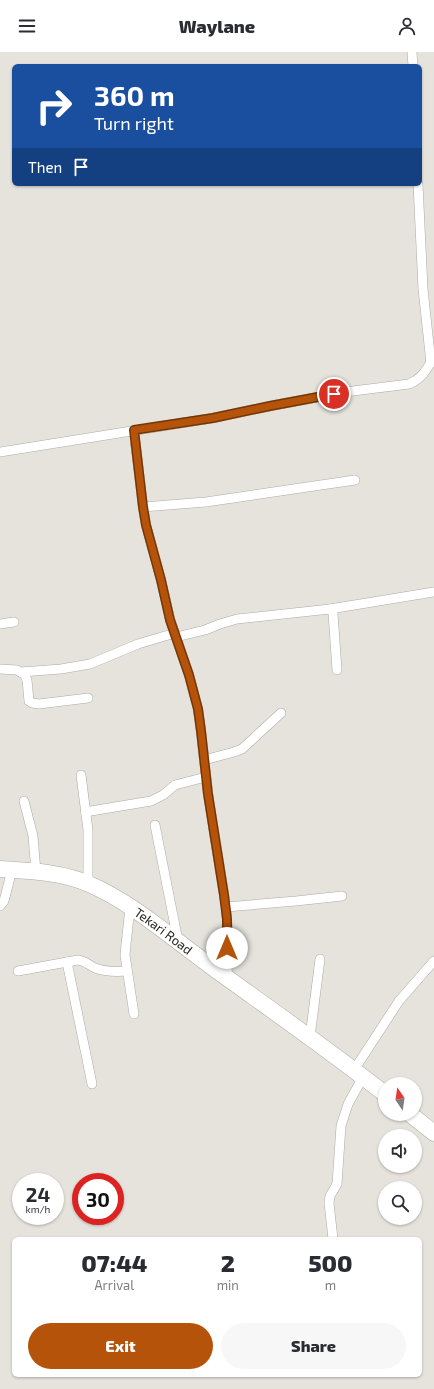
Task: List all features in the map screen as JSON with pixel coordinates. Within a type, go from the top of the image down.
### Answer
[{"type":"highway","name":"Tekari Road","points":[[6,869],[63,876],[88,884],[130,908],[310,1037],[378,1089]]},
{"type":"highway","points":[[419,1121],[434,1133]]},
{"type":"street","points":[[412,52],[413,64]]},
{"type":"street","points":[[0,452],[213,418],[345,392],[409,384],[417,380],[424,374],[432,360],[423,289],[418,186]]},
{"type":"street","points":[[134,430],[143,507],[175,635],[189,675],[198,709],[206,777],[226,907],[228,933],[227,978]]},
{"type":"street","points":[[143,507],[206,502],[355,480]]},
{"type":"street","points":[[21,672],[61,669],[90,664],[138,644],[175,635],[205,630],[237,619],[330,609],[434,592]]},
{"type":"street","points":[[330,609],[333,613],[337,670]]},
{"type":"street","points":[[0,624],[14,622]]},
{"type":"street","points":[[0,670],[17,670],[25,675],[27,680],[29,701],[32,703],[39,704],[88,698]]},
{"type":"street","points":[[204,760],[242,749],[281,713]]},
{"type":"street","points":[[81,774],[88,830],[88,884]]},
{"type":"street","points":[[85,812],[151,801],[158,798],[175,785],[206,777]]},
{"type":"street","points":[[24,801],[33,836],[36,872]]},
{"type":"street","points":[[155,825],[178,942]]},
{"type":"street","points":[[0,906],[4,901],[6,869]]},
{"type":"street","points":[[226,907],[342,896]]},
{"type":"street","points":[[130,908],[126,944],[127,971],[134,1014]]},
{"type":"street","points":[[310,1037],[320,959]]},
{"type":"street","points":[[18,971],[67,962],[83,961],[100,970],[110,972],[127,971]]},
{"type":"street","points":[[333,1237],[329,1203],[330,1196],[337,1184],[341,1126],[358,1073],[399,1001],[434,961]]},
{"type":"street","points":[[67,962],[92,1084]]},
{"type":"route","points":[[227,948],[227,919],[208,794],[198,709],[189,675],[170,620],[146,525],[134,430],[213,418],[334,394]]}]
